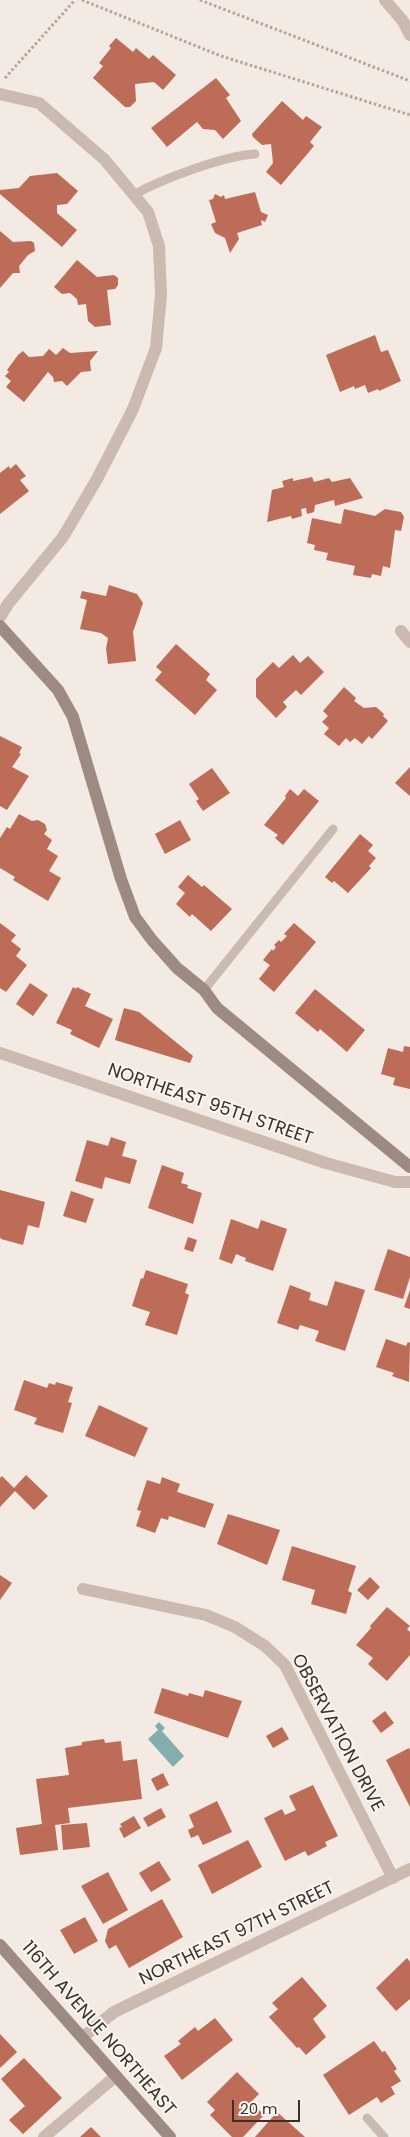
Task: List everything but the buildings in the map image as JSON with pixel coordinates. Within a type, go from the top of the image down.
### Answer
[{"type":"street","points":[[385,0],[403,21],[410,35]]},
{"type":"street","points":[[0,94],[39,103],[104,159],[148,212],[159,246],[161,295],[156,348],[133,410],[98,479],[63,537],[8,604],[0,617]]},
{"type":"street","points":[[0,626],[58,690],[73,717],[121,879],[135,917],[152,940],[177,968],[204,990],[218,1008],[410,1166]]},
{"type":"street","points":[[400,631],[410,642]]},
{"type":"street","name":"NORTHEAST 95TH STREET","points":[[0,1053],[326,1163],[395,1182],[410,1182]]},
{"type":"street","name":"OBSERVATION DRIVE","points":[[83,1589],[206,1615],[235,1627],[271,1652],[285,1665],[393,1878]]},
{"type":"street","name":"NORTHEAST 97TH STREET","points":[[82,2037],[114,2012],[410,1869]]},
{"type":"street","name":"116TH AVENUE NORTHEAST","points":[[0,1945],[170,2137]]},
{"type":"street","points":[[44,2137],[116,2076]]},
{"type":"lane","points":[[134,195],[172,177],[242,155],[255,154]]},
{"type":"lane","points":[[204,990],[333,829]]},
{"type":"lane","points":[[367,2118],[384,2137]]},
{"type":"path","points":[[0,84],[75,0]]},
{"type":"path","points":[[82,0],[221,56],[410,115]]},
{"type":"path","points":[[200,0],[410,81]]},
{"type":"water","points":[[159,1722],[165,1728],[162,1731],[184,1756],[173,1767],[148,1739],[158,1730],[155,1726]]}]
